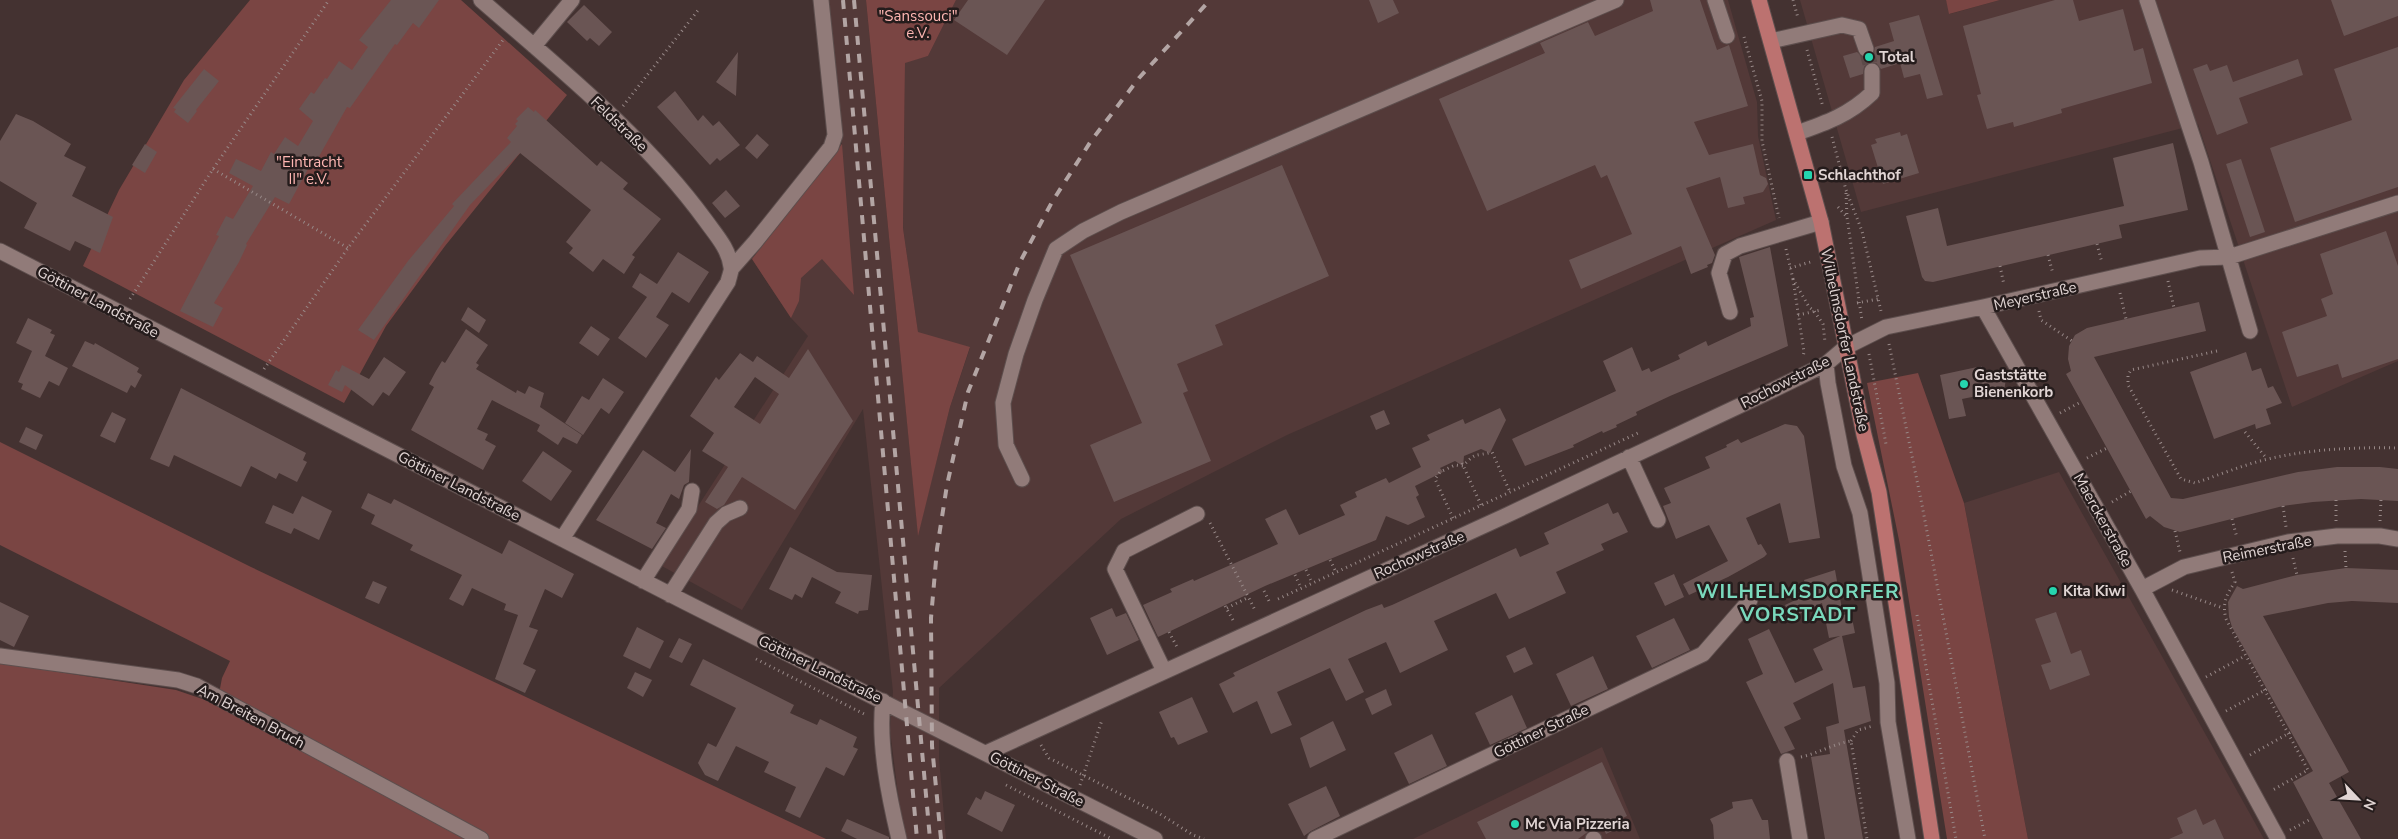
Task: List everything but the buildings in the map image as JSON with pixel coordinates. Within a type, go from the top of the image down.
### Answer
[{"type":"main road","name":"Wilhelmsdorfer Landstraße","points":[[1759,0],[1821,222],[1864,435],[1879,492],[1932,839]]},
{"type":"street","name":"Feldstraße","points":[[481,0],[598,103],[688,196],[724,245],[732,268]]},
{"type":"street","points":[[534,46],[572,0]]},
{"type":"street","points":[[562,539],[728,282],[732,268],[756,242],[830,147],[835,135],[821,0]]},
{"type":"street","points":[[1022,479],[1006,445],[1003,403],[1016,354],[1056,249],[1083,231],[1121,212],[1616,0]]},
{"type":"street","points":[[1714,0],[1727,36]]},
{"type":"street","points":[[2147,0],[2201,162],[2250,331]]},
{"type":"street","points":[[1771,41],[1842,25],[1859,29],[1866,50]]},
{"type":"street","points":[[1797,133],[1856,109],[1872,93],[1872,71]]},
{"type":"street","name":"Meyerstraße","points":[[1846,347],[1886,327],[1983,308],[2200,258],[2229,257],[2398,203]]},
{"type":"street","points":[[1730,312],[1719,273],[1725,254],[1740,246],[1821,222]]},
{"type":"street","name":"Göttiner Landstraße","points":[[0,251],[670,595],[919,719]]},
{"type":"street","name":"Maerckerstraße","points":[[1983,308],[2142,589],[2278,838]]},
{"type":"street","name":"Rochowstraße","points":[[986,753],[1630,458],[1826,364],[1846,347]]},
{"type":"street","name":"Wilhelmsdorfer Landstraße","points":[[1826,364],[1844,466],[1860,513],[1887,682],[1888,722],[1908,839]]},
{"type":"street","points":[[1630,458],[1658,520]]},
{"type":"street","points":[[643,581],[689,509],[692,491]]},
{"type":"street","points":[[670,595],[716,523],[726,514],[740,508]]},
{"type":"street","points":[[1164,671],[1115,569],[1124,552],[1197,514]]},
{"type":"street","name":"Reimerstraße","points":[[2142,589],[2184,567],[2288,542],[2337,536],[2380,536],[2398,539]]},
{"type":"street","name":"Göttiner Straße","points":[[1315,839],[1703,654],[1750,600]]},
{"type":"street","name":"Am Breiten Bruch","points":[[0,656],[178,680],[198,686],[481,839]]},
{"type":"street","points":[[1887,682],[1909,685]]},
{"type":"street","points":[[883,701],[881,722],[892,811],[899,839]]},
{"type":"street","name":"Göttiner Straße","points":[[919,719],[1155,839]]},
{"type":"street","points":[[1787,761],[1800,839]]},
{"type":"path","points":[[134,292],[213,169],[329,0]]},
{"type":"path","points":[[1793,0],[1846,190],[1862,231],[1886,327],[1922,505],[1985,839]]},
{"type":"path","points":[[621,107],[699,9]]},
{"type":"path","points":[[1743,33],[1762,101],[1762,141],[1793,279],[1804,352],[1802,358]]},
{"type":"path","points":[[268,362],[348,248],[504,40]]},
{"type":"path","points":[[213,169],[348,248]]},
{"type":"path","points":[[1838,207],[1847,217]]},
{"type":"path","points":[[1790,268],[1815,261]]},
{"type":"path","points":[[2164,266],[2174,308]]},
{"type":"path","points":[[2116,277],[2126,319]]},
{"type":"path","points":[[1793,279],[1809,307],[1814,311],[1822,324],[1826,364]]},
{"type":"path","points":[[2035,296],[2041,320],[2072,341]]},
{"type":"path","points":[[2217,351],[2131,370],[2128,375],[2128,385],[2181,478],[2186,482],[2195,483],[2267,459],[2349,448],[2398,448]]},
{"type":"path","points":[[2047,420],[2081,402]]},
{"type":"path","points":[[1248,613],[1639,432]]},
{"type":"path","points":[[2245,432],[2267,459]]},
{"type":"path","points":[[2072,466],[2107,448]]},
{"type":"path","points":[[1453,518],[1435,479],[1440,472],[1455,465],[1462,465],[1468,459],[1483,452],[1492,452],[1510,492]]},
{"type":"path","points":[[1462,465],[1481,505]]},
{"type":"path","points":[[2097,510],[2130,491]]},
{"type":"path","points":[[1197,514],[1213,525],[1255,610]]},
{"type":"path","points":[[2228,556],[2235,582],[2223,608],[2230,627],[2307,764],[2308,770],[2256,799]]},
{"type":"path","points":[[1330,560],[1336,572]]},
{"type":"path","points":[[1306,570],[1312,583]]},
{"type":"path","points":[[1295,575],[1301,588]]},
{"type":"path","points":[[2165,577],[2174,592],[2223,608]]},
{"type":"path","points":[[1264,591],[1270,603]]},
{"type":"path","points":[[1233,620],[1226,607],[1249,597]]},
{"type":"path","points":[[1225,624],[1240,617]]},
{"type":"path","points":[[1169,632],[1177,647]]},
{"type":"path","points":[[1156,656],[1185,643]]},
{"type":"path","points":[[2193,684],[2245,653]]},
{"type":"path","points":[[2212,718],[2266,690]]},
{"type":"path","points":[[1867,839],[1851,741],[1858,730],[1888,722]]},
{"type":"path","points":[[1033,731],[1048,758],[1160,814],[1192,835],[1204,839]]},
{"type":"path","points":[[2236,762],[2290,733]]},
{"type":"path","points":[[1787,761],[1817,753],[1834,744],[1851,741]]},
{"type":"path","points":[[2278,838],[2312,819]]},
{"type":"shaded area","points":[[828,0],[866,0],[918,534],[950,407],[970,348],[918,333],[903,228],[905,62],[928,56],[956,0],[1728,0],[1757,102],[1758,136],[1776,220],[1287,435],[1121,519],[939,688],[939,758],[946,839],[907,839],[900,810],[890,730],[893,692],[863,409],[742,610],[660,565],[808,336],[791,318],[752,259],[842,144]]},
{"type":"shaded area","points":[[1800,0],[1946,0],[1950,14],[2000,0],[2398,0],[2398,361],[2292,407],[2198,124],[1861,212]]},
{"type":"shaded area","name":"Kita Kiwi","points":[[2059,472],[2264,839],[2028,839],[1964,503]]},
{"type":"shaded area","points":[[1602,747],[1640,839],[1413,839]]},
{"type":"green space","name":"\"Eintracht II\" e.V.","points":[[250,0],[461,0],[567,95],[445,246],[386,326],[344,403],[83,266],[119,190],[184,80]]},
{"type":"green space","name":"\"Sanssouci\" e.V.","points":[[866,0],[956,0],[928,56],[905,63],[903,228],[918,332],[970,347],[950,407],[918,536]]},
{"type":"green space","points":[[1946,0],[2000,0],[1949,14]]},
{"type":"green space","points":[[842,144],[854,295],[822,259],[801,278],[799,301],[791,318],[752,259]]},
{"type":"green space","points":[[1918,373],[1964,503],[2028,839],[1947,839],[1900,545],[1867,383]]},
{"type":"green space","points":[[0,442],[251,567],[826,839],[0,839],[0,663],[176,690],[217,704],[222,678],[230,661],[0,545]]},
{"type":"tunnel","points":[[1866,49],[1872,71]]},
{"type":"railway","points":[[843,0],[917,839]]},
{"type":"railway","points":[[854,0],[930,839]]},
{"type":"railway","points":[[941,839],[932,746],[931,618],[937,549],[947,485],[968,392],[1020,262],[1052,202],[1091,141],[1139,78],[1210,0]]},
{"type":"place","name":"Total","points":[[1869,57]]},
{"type":"place","name":"Schlachthof","points":[[1808,175]]},
{"type":"place","name":"Gaststätte Bienenkorb","points":[[1964,384]]},
{"type":"place","name":"Kita Kiwi","points":[[2053,591]]},
{"type":"place","name":"Mc Via Pizzeria","points":[[1515,824]]},
{"type":"district","name":"WILHELMSDORFER VORSTADT","points":[[1798,602]]}]
